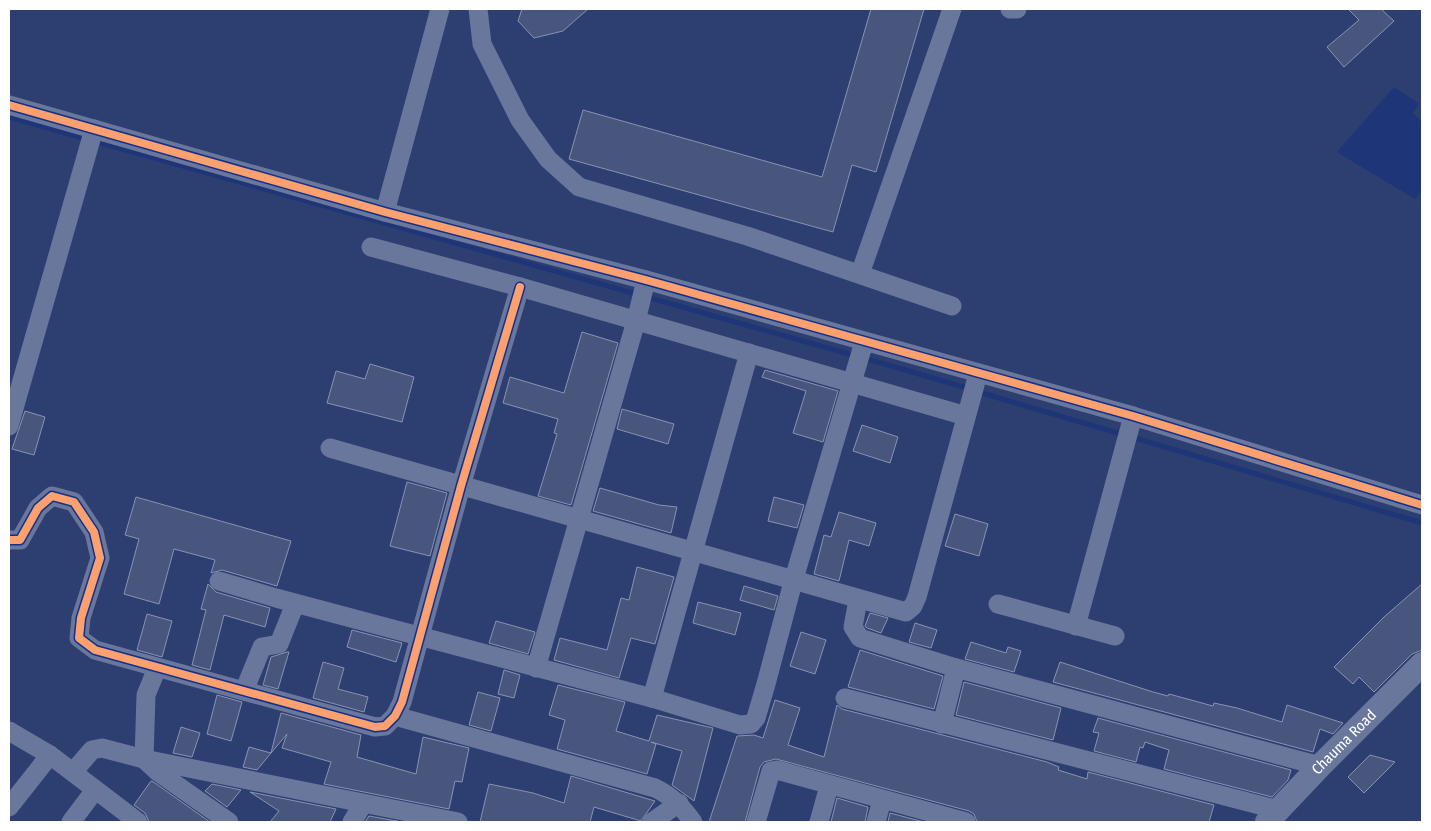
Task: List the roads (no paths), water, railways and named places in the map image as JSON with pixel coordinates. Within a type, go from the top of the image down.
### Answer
[{"type":"street","points":[[385,212],[440,9]]},
{"type":"street","points":[[478,9],[482,44],[520,120],[548,159],[579,187],[692,219],[952,306]]},
{"type":"street","points":[[860,274],[952,9]]},
{"type":"street","points":[[1010,9],[1017,9]]},
{"type":"street","points":[[9,105],[385,212],[644,290],[864,342],[1133,416],[1422,505]]},
{"type":"street","points":[[9,426],[94,129]]},
{"type":"street","points":[[371,247],[520,287],[966,416]]},
{"type":"street","points":[[9,540],[20,540],[38,508],[52,496],[74,502],[94,532],[100,558],[81,618],[79,638],[95,650],[375,727],[385,726],[394,716],[402,702],[461,486],[520,287]]},
{"type":"street","points":[[536,668],[644,290]]},
{"type":"street","points":[[219,581],[295,604],[652,698],[740,724],[751,724],[756,718],[793,582],[864,342]]},
{"type":"street","points":[[652,698],[749,353]]},
{"type":"street","points":[[330,448],[793,582],[906,612],[913,606],[978,374]]},
{"type":"street","points":[[1076,626],[1133,416]]},
{"type":"street","points":[[858,600],[853,627],[860,638],[956,668],[1320,766]]},
{"type":"street","points":[[244,692],[262,647],[279,644],[295,604]]},
{"type":"street","points":[[998,604],[1115,636]]},
{"type":"street","name":"Chauma Road","points":[[1273,816],[1422,664]]},
{"type":"street","points":[[157,668],[146,695],[144,759],[158,772],[229,822]]},
{"type":"street","points":[[942,724],[956,668]]},
{"type":"street","points":[[845,698],[1273,816]]},
{"type":"street","points":[[394,716],[655,788],[668,794],[679,803],[693,822]]},
{"type":"street","points":[[9,731],[50,755],[138,822]]},
{"type":"street","points":[[73,772],[92,750],[102,748],[144,759],[458,822]]},
{"type":"street","points":[[9,808],[50,755]]},
{"type":"street","points":[[756,822],[771,771],[777,770],[882,800],[935,818],[966,822]]},
{"type":"street","points":[[819,822],[829,786]]},
{"type":"street","points":[[71,822],[95,790]]},
{"type":"street","points":[[876,822],[882,800]]},
{"type":"street","points":[[652,822],[679,803]]},
{"type":"street","points":[[352,822],[364,804]]},
{"type":"water","points":[[1394,87],[1419,104],[1413,113],[1422,122],[1422,190],[1415,199],[1337,152]]},
{"type":"waterway","points":[[9,117],[83,138]]},
{"type":"waterway","points":[[94,141],[856,356]]},
{"type":"waterway","points":[[864,358],[967,388]]},
{"type":"waterway","points":[[982,393],[1121,434]]},
{"type":"waterway","points":[[1135,438],[1422,523]]}]
